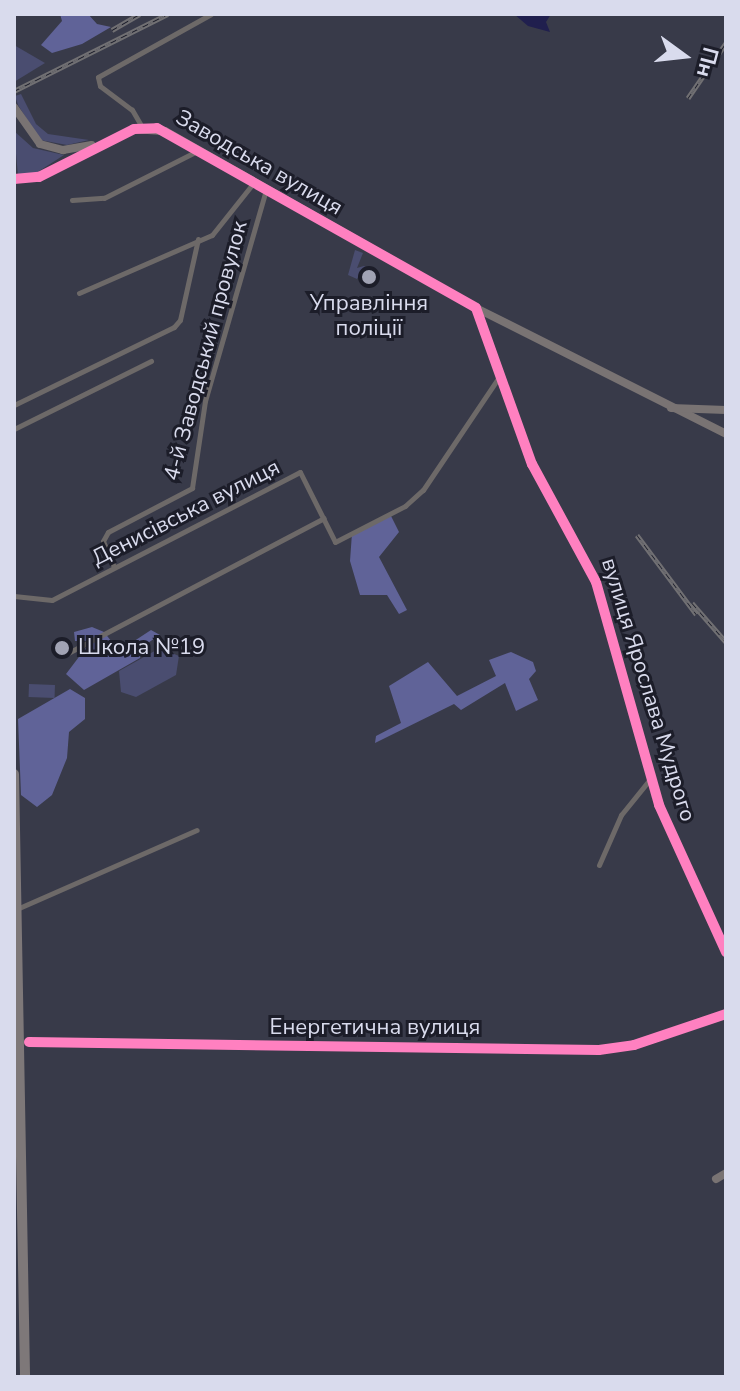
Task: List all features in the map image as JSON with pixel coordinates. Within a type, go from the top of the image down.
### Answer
[{"type":"highway","points":[[14,774],[24,1042],[25,1377]]},
{"type":"main road","name":"Заводська вулиця","points":[[14,107],[30,135],[48,147],[101,144]]},
{"type":"main road","name":"Заводська вулиця","points":[[14,179],[39,177],[101,144],[142,127],[165,131],[476,308],[666,407],[726,434]]},
{"type":"main road","name":"вулиця Ярослава Мудрого","points":[[476,308],[532,464],[596,582],[652,777],[726,952]]},
{"type":"main road","points":[[666,407],[726,410]]},
{"type":"main road","points":[[709,428],[707,416],[715,410]]},
{"type":"main road","points":[[716,1179],[726,1173]]},
{"type":"street","points":[[142,127],[132,110],[100,86],[98,77],[211,14]]},
{"type":"street","points":[[72,200],[104,198],[199,149]]},
{"type":"street","points":[[79,293],[220,227],[255,181]]},
{"type":"street","name":"4-й Заводський провулок","points":[[114,567],[103,541],[108,532],[192,488],[205,401],[266,188]]},
{"type":"street","points":[[14,405],[174,327],[180,320],[198,239]]},
{"type":"street","points":[[14,429],[151,361]]},
{"type":"street","name":"Денисівська вулиця","points":[[14,596],[52,600],[300,472],[335,542],[405,506],[423,490],[500,376]]},
{"type":"street","points":[[68,653],[324,518]]},
{"type":"street","points":[[599,865],[621,815],[652,777]]},
{"type":"street","points":[[19,908],[197,830]]},
{"type":"street","name":"Енергетична вулиця","points":[[24,1042],[599,1050],[634,1045],[726,1014]]},
{"type":"shaded area","points":[[60,14],[88,14],[97,24],[111,27],[82,44],[52,53],[41,45],[62,21]]},
{"type":"shaded area","points":[[514,14],[551,14],[546,22],[550,32],[528,26]]},
{"type":"shaded area","points":[[14,45],[45,63],[14,82]]},
{"type":"shaded area","points":[[21,94],[36,124],[48,134],[89,140],[67,145],[40,140],[18,105],[15,96]]},
{"type":"shaded area","points":[[14,131],[33,148],[64,155],[36,173],[18,176]]},
{"type":"shaded area","points":[[355,250],[363,253],[357,268],[364,266],[375,271],[373,276],[362,270],[357,279],[348,275]]},
{"type":"shaded area","points":[[390,514],[399,532],[379,557],[407,610],[399,614],[387,595],[360,595],[350,561],[352,533]]},
{"type":"shaded area","points":[[92,627],[104,632],[119,651],[151,630],[160,635],[143,646],[140,658],[84,690],[66,674],[91,641],[75,641],[74,632]]},
{"type":"shaded area","points":[[160,648],[179,656],[176,675],[136,697],[121,692],[119,671]]},
{"type":"shaded area","points":[[511,652],[533,662],[536,671],[529,679],[538,700],[516,711],[505,683],[461,710],[454,704],[375,743],[376,736],[401,723],[389,686],[428,662],[457,696],[496,676],[489,660]]},
{"type":"shaded area","points":[[29,684],[55,685],[55,698],[29,697]]},
{"type":"shaded area","points":[[70,689],[85,698],[85,719],[69,732],[67,758],[52,795],[37,807],[21,795],[18,719]]},
{"type":"railway","points":[[112,30],[140,14]]},
{"type":"railway","points":[[14,91],[168,14]]},
{"type":"railway","points":[[688,98],[726,43]]},
{"type":"railway","points":[[637,535],[696,614]]},
{"type":"railway","points":[[692,603],[726,642]]},
{"type":"cycle path","points":[[14,179],[39,177],[134,129],[157,128],[476,308],[532,464],[596,582],[659,805],[726,952]]},
{"type":"cycle path","points":[[29,1042],[599,1050],[634,1045],[726,1014]]},
{"type":"place","name":"Управління поліції","points":[[369,277]]},
{"type":"place","name":"Школа №19","points":[[62,648]]}]
